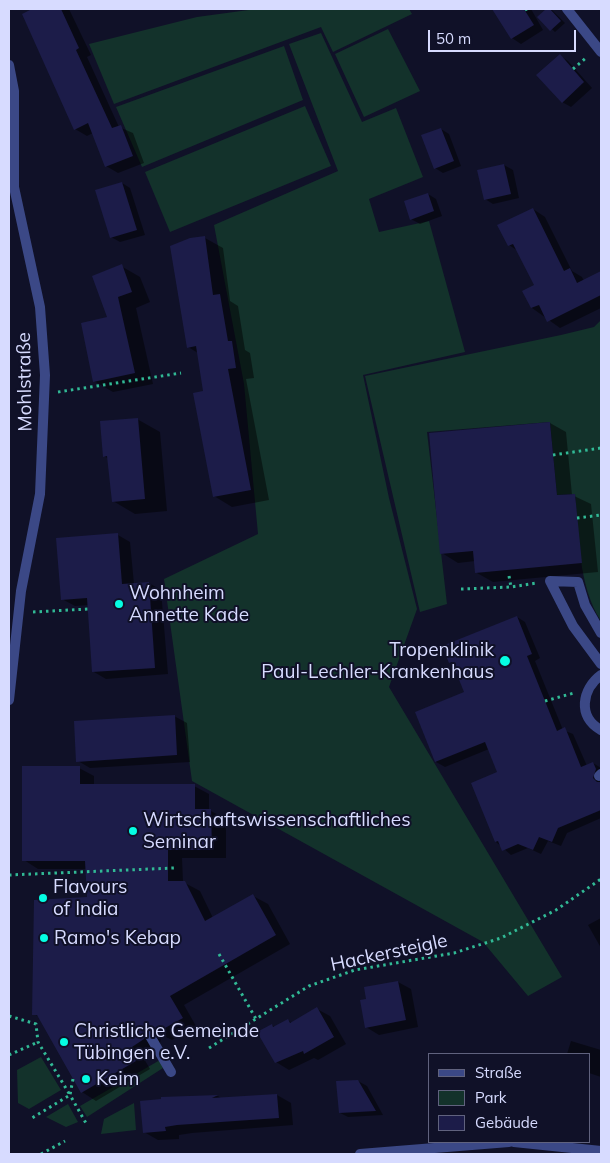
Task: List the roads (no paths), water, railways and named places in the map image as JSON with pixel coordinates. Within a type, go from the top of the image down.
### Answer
[{"type":"street","points":[[567,9],[601,52]]},
{"type":"street","name":"Mohlstraße","points":[[9,65],[14,91],[14,187],[40,307],[44,338],[45,394],[40,494],[21,591],[9,700]]},
{"type":"street","points":[[601,633],[585,605],[578,582],[550,581],[573,626],[601,664]]},
{"type":"street","points":[[601,675],[592,681],[584,702],[591,722],[601,730]]},
{"type":"street","points":[[150,1036],[171,1072]]},
{"type":"street","points":[[360,1154],[497,1143]]},
{"type":"street","points":[[525,1143],[601,1150]]},
{"type":"place","name":"Wohnheim Annette Kade","points":[[119,604]]},
{"type":"place","name":"Tropenklinik Paul-Lechler-Krankenhaus","points":[[505,661]]},
{"type":"place","name":"Wirtschaftswissenschaftliches Seminar","points":[[133,831]]},
{"type":"place","name":"Flavours of India","points":[[43,898]]},
{"type":"place","name":"Ramo's Kebap","points":[[44,938]]},
{"type":"place","name":"Christliche Gemeinde Tübingen e.V.","points":[[64,1042]]},
{"type":"place","name":"Keim","points":[[86,1079]]}]
